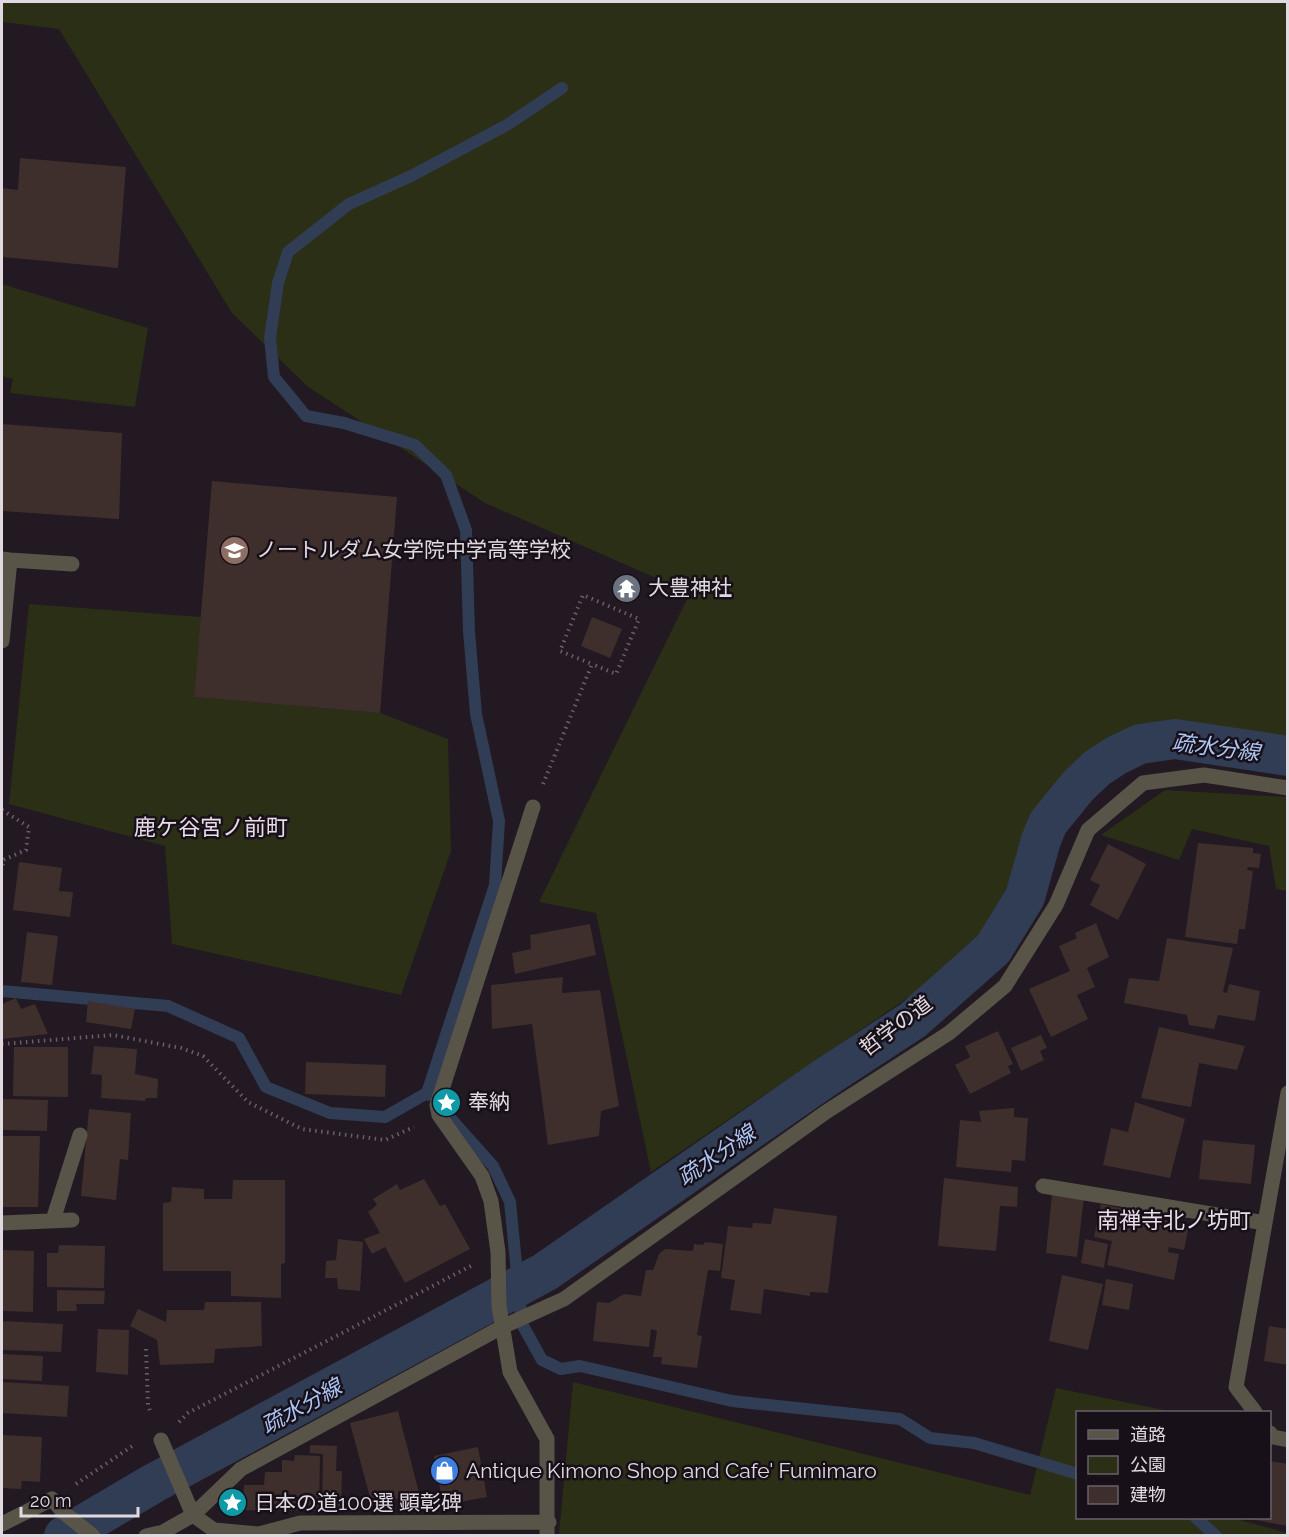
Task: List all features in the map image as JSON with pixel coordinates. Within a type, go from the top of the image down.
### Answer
[{"type":"street","points":[[2,641],[6,559],[72,564]]},
{"type":"street","points":[[146,1536],[163,1532],[193,1515],[242,1469],[502,1327],[564,1299],[826,1112],[949,1033],[1005,986],[1056,905],[1088,830],[1143,783],[1204,775],[1287,788]]},
{"type":"street","points":[[161,1440],[193,1515],[214,1530],[259,1535],[300,1523],[548,1529],[547,1439],[510,1372],[499,1306],[498,1252],[491,1201],[482,1176],[439,1115],[437,1105],[533,807]]},
{"type":"street","points":[[1254,1411],[1236,1387],[1287,1093]]},
{"type":"street","points":[[53,1220],[80,1135]]},
{"type":"street","points":[[1043,1186],[1265,1223]]},
{"type":"street","points":[[2,1223],[72,1220]]},
{"type":"street","points":[[1271,1435],[1287,1440]]},
{"type":"street","points":[[2,1524],[52,1499],[63,1512],[92,1535]]},
{"type":"path","points":[[583,595],[639,618],[616,674],[592,664],[560,651],[583,595]]},
{"type":"path","points":[[533,807],[592,664]]},
{"type":"path","points":[[2,810],[29,827],[26,850],[3,860],[2,870]]},
{"type":"path","points":[[2,1044],[113,1035],[181,1048],[203,1056],[248,1102],[302,1129],[385,1140],[439,1115]]},
{"type":"path","points":[[52,1499],[134,1445],[161,1440],[188,1413],[498,1252]]},
{"type":"path","points":[[146,1348],[148,1405],[161,1440]]},
{"type":"green space","points":[[2,2],[1287,2],[1287,751],[1128,731],[962,961],[651,1172],[596,913],[539,902],[690,593],[485,503],[307,386],[232,313],[59,29],[2,22]]},
{"type":"green space","points":[[2,284],[148,328],[135,407],[10,393],[13,379],[2,376]]},
{"type":"green space","points":[[29,604],[201,617],[194,697],[380,713],[448,739],[451,851],[401,995],[172,944],[165,846],[9,804]]},
{"type":"green space","points":[[1165,790],[1287,797],[1287,891],[1276,889],[1269,846],[1192,829],[1179,860],[1101,835]]},
{"type":"green space","points":[[573,1382],[1030,1495],[1056,1388],[1169,1411],[1076,1411],[1076,1519],[1237,1519],[1287,1533],[1287,1535],[559,1535]]},
{"type":"building","points":[[20,158],[126,167],[118,268],[3,257],[2,188],[18,190]]},
{"type":"building","points":[[2,424],[122,433],[119,519],[2,511]]},
{"type":"building","points":[[212,481],[397,497],[380,713],[194,697]]},
{"type":"building","points":[[592,617],[622,629],[610,658],[581,646]]},
{"type":"building","points":[[1198,843],[1253,848],[1253,853],[1261,854],[1259,868],[1248,867],[1247,870],[1253,871],[1245,929],[1239,929],[1237,944],[1185,937]]},
{"type":"building","points":[[1108,844],[1146,864],[1118,920],[1090,905],[1100,885],[1090,880]]},
{"type":"building","points":[[19,862],[62,868],[59,891],[73,892],[70,917],[13,910]]},
{"type":"building","points":[[1096,923],[1109,957],[1087,968],[1095,987],[1077,995],[1088,1019],[1051,1037],[1029,989],[1070,971],[1059,946],[1077,938],[1075,933]]},
{"type":"building","points":[[590,924],[596,955],[515,974],[512,953],[531,949],[530,935]]},
{"type":"building","points":[[27,932],[58,936],[52,985],[21,982]]},
{"type":"building","points":[[1167,938],[1233,948],[1223,992],[1227,993],[1229,984],[1260,991],[1255,1021],[1218,1015],[1214,1029],[1189,1025],[1187,1015],[1124,1003],[1129,978],[1159,981]]},
{"type":"building","points":[[563,977],[562,993],[600,990],[619,1106],[601,1111],[599,1136],[548,1145],[532,1024],[492,1029],[491,985]]},
{"type":"building","points":[[16,998],[21,1009],[35,1004],[48,1034],[2,1039],[2,1004]]},
{"type":"building","points":[[88,1001],[135,1009],[131,1029],[86,1022]]},
{"type":"building","points":[[1159,1027],[1245,1046],[1237,1070],[1199,1063],[1191,1107],[1141,1098]]},
{"type":"building","points":[[998,1031],[1013,1064],[1008,1066],[1011,1073],[970,1094],[955,1065],[970,1057],[965,1046]]},
{"type":"building","points":[[1041,1035],[1047,1048],[1040,1051],[1044,1060],[1021,1071],[1011,1048]]},
{"type":"building","points":[[94,1046],[137,1049],[135,1074],[158,1079],[157,1098],[146,1098],[145,1101],[101,1098],[102,1075],[91,1074]]},
{"type":"building","points":[[14,1047],[68,1047],[68,1097],[13,1096]]},
{"type":"building","points":[[306,1062],[386,1065],[385,1097],[305,1094]]},
{"type":"building","points":[[2,1099],[48,1100],[47,1131],[2,1130]]},
{"type":"building","points":[[1135,1102],[1185,1119],[1170,1178],[1103,1165],[1111,1128],[1128,1132]]},
{"type":"building","points":[[1014,1108],[1014,1117],[1028,1118],[1025,1161],[1012,1160],[1011,1172],[956,1167],[960,1120],[981,1122],[979,1111]]},
{"type":"building","points":[[89,1109],[131,1113],[128,1160],[120,1159],[116,1200],[81,1196]]},
{"type":"building","points":[[2,1136],[40,1136],[38,1207],[2,1207]]},
{"type":"building","points":[[1203,1140],[1255,1145],[1251,1184],[1199,1179]]},
{"type":"building","points":[[944,1178],[1018,1187],[1017,1207],[1000,1206],[996,1251],[938,1246]]},
{"type":"building","points":[[424,1179],[440,1206],[445,1204],[470,1249],[405,1283],[385,1247],[372,1254],[364,1239],[380,1233],[368,1212],[377,1205],[373,1199],[397,1184],[400,1190]]},
{"type":"building","points":[[233,1180],[285,1180],[285,1263],[281,1264],[281,1298],[231,1296],[231,1271],[163,1271],[163,1203],[171,1202],[172,1187],[204,1189],[204,1199],[232,1199]]},
{"type":"building","points":[[1052,1194],[1084,1197],[1077,1257],[1046,1253]]},
{"type":"building","points":[[1101,1204],[1128,1210],[1127,1216],[1165,1224],[1165,1220],[1189,1225],[1184,1250],[1169,1247],[1168,1252],[1179,1254],[1174,1280],[1107,1265],[1112,1241],[1094,1237]]},
{"type":"building","points":[[774,1208],[837,1216],[828,1293],[810,1292],[810,1296],[764,1289],[761,1314],[730,1310],[735,1280],[721,1278],[728,1226],[752,1228],[753,1223],[771,1224]]},
{"type":"building","points":[[338,1239],[363,1242],[360,1291],[338,1289],[337,1278],[325,1278],[326,1261],[336,1260]]},
{"type":"building","points":[[1085,1239],[1108,1244],[1104,1268],[1081,1263]]},
{"type":"building","points":[[705,1242],[723,1244],[720,1271],[708,1270],[697,1335],[702,1336],[697,1368],[661,1364],[662,1357],[653,1357],[657,1331],[651,1329],[649,1347],[593,1341],[597,1302],[609,1303],[624,1294],[641,1296],[646,1270],[653,1270],[659,1254],[665,1249],[693,1251],[694,1244],[703,1245]]},
{"type":"building","points":[[59,1245],[105,1246],[104,1288],[47,1287],[47,1253],[58,1253]]},
{"type":"building","points":[[2,1250],[34,1251],[33,1312],[2,1311]]},
{"type":"building","points":[[1062,1275],[1103,1284],[1088,1350],[1049,1341]]},
{"type":"building","points":[[1106,1279],[1133,1284],[1129,1310],[1102,1305]]},
{"type":"building","points":[[57,1290],[105,1291],[104,1304],[76,1304],[77,1311],[57,1311]]},
{"type":"building","points":[[205,1302],[261,1302],[262,1346],[215,1349],[214,1363],[160,1365],[157,1340],[130,1326],[138,1309],[166,1322],[167,1310],[204,1310]]},
{"type":"building","points":[[2,1321],[63,1324],[61,1352],[2,1350]]},
{"type":"building","points":[[1269,1326],[1288,1329],[1288,1365],[1264,1361]]},
{"type":"building","points":[[98,1329],[129,1330],[128,1375],[96,1372]]},
{"type":"building","points":[[2,1354],[43,1356],[42,1381],[2,1379]]},
{"type":"building","points":[[2,1382],[69,1386],[67,1417],[2,1413]]},
{"type":"building","points":[[398,1411],[419,1493],[372,1505],[350,1423]]},
{"type":"building","points":[[3,1435],[42,1437],[40,1482],[22,1481],[21,1489],[2,1488]]},
{"type":"building","points":[[310,1445],[337,1446],[336,1471],[342,1471],[341,1511],[322,1510],[323,1454],[310,1453]]},
{"type":"building","points":[[478,1447],[487,1497],[443,1505],[434,1456]]},
{"type":"building","points":[[295,1455],[320,1456],[319,1511],[243,1510],[244,1485],[264,1485],[265,1472],[282,1472],[282,1460],[294,1461]]},
{"type":"building","points":[[1271,1461],[1288,1464],[1288,1526],[1250,1519],[1271,1519]]},
{"type":"waterway","points":[[429,1095],[427,1093],[495,885],[499,821],[476,714],[469,631],[466,530],[446,475],[415,445],[344,423],[306,416],[274,377],[270,338],[278,283],[288,252],[349,204],[411,176],[507,125],[562,88]]},
{"type":"waterway","name":"疏水分線","points":[[64,1536],[154,1483],[545,1272],[826,1077],[913,1020],[993,949],[1025,897],[1048,823],[1078,786],[1097,768],[1117,755],[1140,744],[1175,739],[1288,756]]},
{"type":"waterway","points":[[2,991],[168,1006],[239,1038],[266,1087],[330,1113],[385,1117],[427,1093]]},
{"type":"waterway","points":[[443,1110],[493,1166],[510,1202],[522,1324],[542,1360],[561,1369],[580,1366],[732,1401],[900,1419],[930,1438],[974,1443],[1076,1473]]},
{"type":"waterway","points":[[1197,1519],[1216,1536]]},
{"type":"place","name":"ノートルダム女学院中学高等学校","points":[[235,550]]},
{"type":"place","name":"大豊神社","points":[[627,588]]},
{"type":"place","name":"奉納","points":[[447,1102]]},
{"type":"place","name":"Antique Kimono Shop and Cafe' Fumimaro","points":[[445,1471]]},
{"type":"place","name":"日本の道100選 顕彰碑","points":[[233,1503]]},
{"type":"district","name":"鹿ケ谷宮ノ前町","points":[[211,827]]},
{"type":"district","name":"南禅寺北ノ坊町","points":[[1174,1220]]}]
